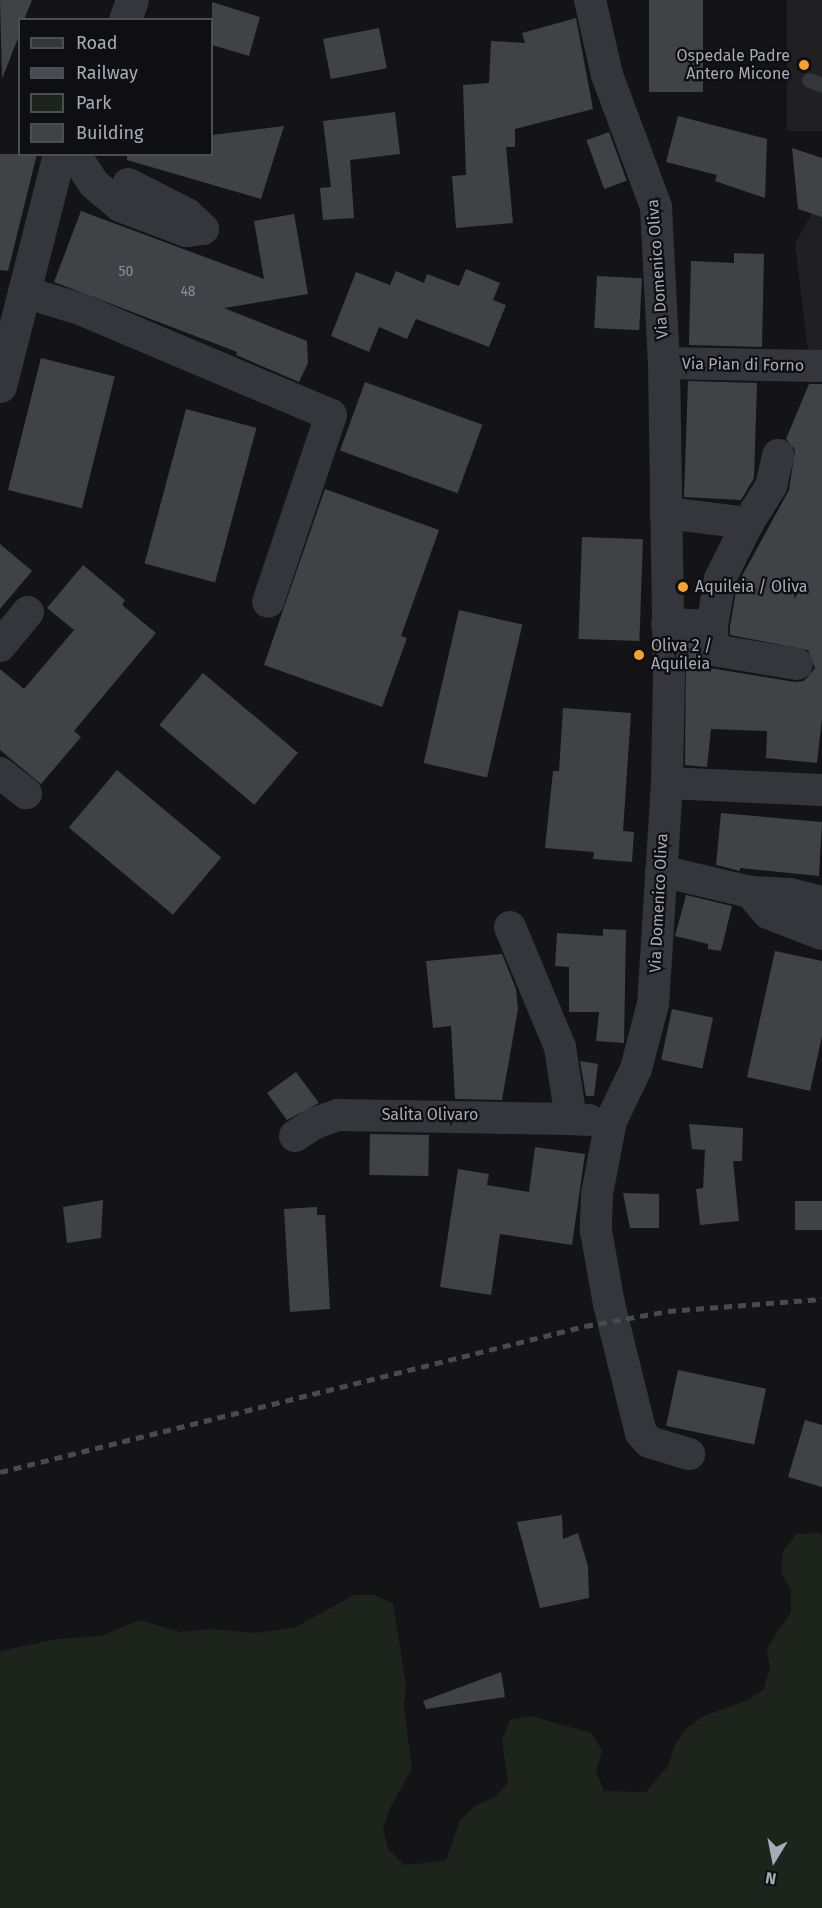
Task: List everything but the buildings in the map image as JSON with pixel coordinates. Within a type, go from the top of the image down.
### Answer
[{"type":"street","points":[[126,18],[132,0]]},
{"type":"street","name":"Via Domenico Oliva","points":[[590,0],[607,75],[656,207],[663,363],[669,677],[667,783],[653,1004],[636,1069],[611,1121],[597,1194],[596,1231],[633,1411],[649,1442],[689,1454]]},
{"type":"street","points":[[0,386],[58,156]]},
{"type":"street","points":[[75,156],[94,184],[120,206],[186,231],[203,228],[187,214],[128,184]]},
{"type":"street","points":[[24,292],[80,309],[331,415],[268,603]]},
{"type":"street","name":"Via Pian di Forno","points":[[663,363],[822,366]]},
{"type":"street","points":[[778,455],[771,486],[748,523],[720,579],[712,626],[713,650],[797,664]]},
{"type":"street","points":[[666,513],[748,523]]},
{"type":"street","points":[[0,646],[28,612]]},
{"type":"street","points":[[667,624],[712,626]]},
{"type":"street","points":[[0,773],[26,793]]},
{"type":"street","points":[[667,783],[822,790]]},
{"type":"street","points":[[661,871],[750,892],[790,894],[822,902]]},
{"type":"street","points":[[750,892],[768,913],[822,934]]},
{"type":"street","points":[[510,927],[560,1047],[571,1119]]},
{"type":"street","name":"Salita Olivaro","points":[[295,1136],[315,1123],[338,1115],[611,1121]]},
{"type":"shaded area","name":"Ospedale Padre Antero Micone","points":[[787,0],[822,0],[822,131],[787,131]]},
{"type":"shaded area","points":[[822,194],[822,351],[808,351],[795,244]]},
{"type":"green space","points":[[818,1533],[822,1535],[822,1908],[0,1908],[0,1651],[58,1639],[101,1636],[139,1620],[181,1632],[210,1629],[256,1633],[296,1627],[354,1595],[374,1595],[393,1603],[406,1685],[404,1707],[412,1769],[390,1808],[383,1828],[388,1849],[404,1865],[446,1860],[460,1820],[476,1805],[494,1798],[508,1783],[502,1740],[510,1720],[531,1716],[591,1733],[602,1750],[596,1771],[604,1791],[646,1792],[669,1765],[675,1745],[687,1728],[704,1716],[745,1701],[763,1690],[770,1669],[767,1648],[791,1612],[791,1591],[781,1572],[783,1551],[796,1534]]},
{"type":"railway","points":[[0,1472],[585,1326],[668,1311],[822,1299]]},
{"type":"place","name":"Ospedale Padre Antero Micone","points":[[804,65]]},
{"type":"place","name":"Aquileia / Oliva","points":[[683,587]]},
{"type":"place","name":"Oliva 2 / Aquileia","points":[[639,655]]}]
